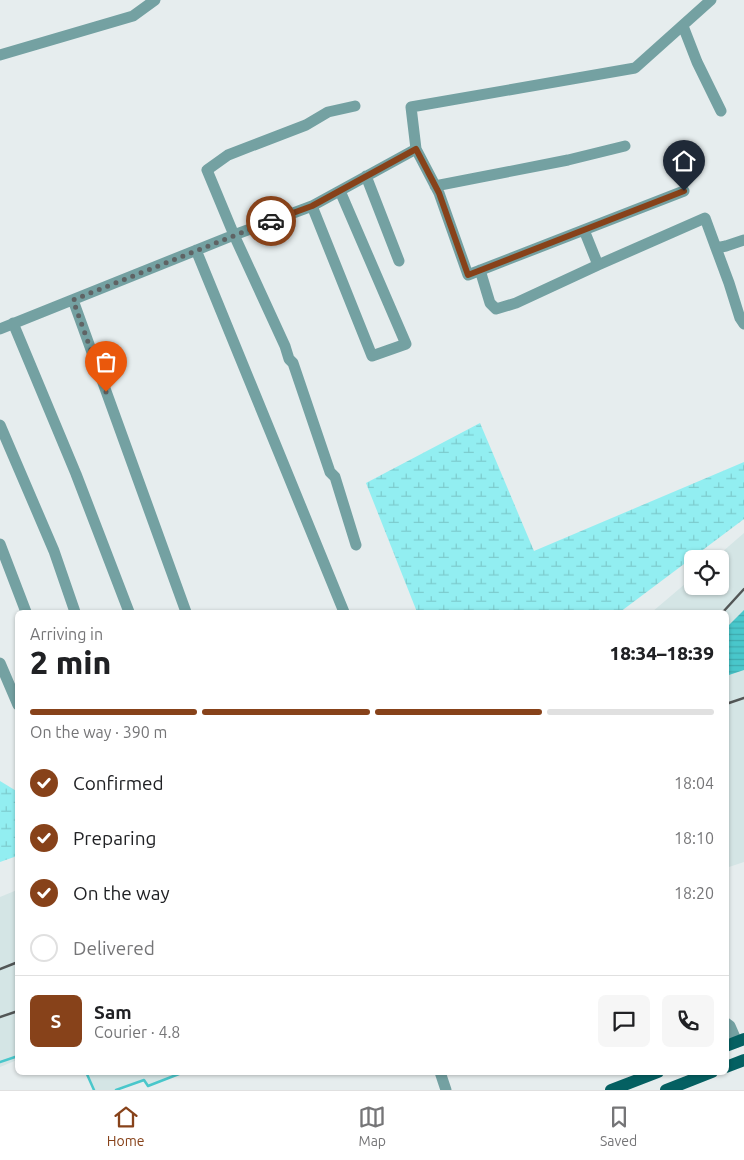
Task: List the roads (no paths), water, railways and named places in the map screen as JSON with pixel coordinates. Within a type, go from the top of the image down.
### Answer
[{"type":"main road","points":[[729,1066],[744,1060]]},
{"type":"main road","points":[[611,1090],[650,1075]]},
{"type":"main road","points":[[666,1090],[684,1087],[706,1075]]},
{"type":"street","points":[[0,55],[134,16],[155,0]]},
{"type":"street","points":[[684,191],[468,275],[439,193],[416,149],[411,107],[635,68],[711,0]]},
{"type":"street","points":[[683,26],[697,62],[721,111]]},
{"type":"street","points":[[355,106],[328,112],[306,125],[228,155],[207,170],[234,235],[285,346],[288,359],[293,363],[356,545]]},
{"type":"street","points":[[435,186],[568,160],[625,146]]},
{"type":"street","points":[[0,328],[234,235],[314,210],[342,195],[366,176],[416,149]]},
{"type":"street","points":[[366,176],[399,262]]},
{"type":"street","points":[[314,210],[372,356],[406,344],[342,195]]},
{"type":"street","points":[[480,270],[490,302],[496,308],[516,303],[705,218],[730,283],[740,318],[744,324]]},
{"type":"street","points":[[584,230],[598,265]]},
{"type":"street","points":[[716,248],[744,240]]},
{"type":"street","points":[[196,250],[343,610]]},
{"type":"street","points":[[73,300],[185,610]]},
{"type":"street","points":[[13,323],[76,474],[128,610]]},
{"type":"street","points":[[0,425],[54,551],[73,610]]},
{"type":"street","points":[[0,544],[25,610]]},
{"type":"street","points":[[0,662],[15,698]]},
{"type":"street","points":[[729,1025],[736,1042]]},
{"type":"street","points":[[441,1075],[446,1090]]},
{"type":"waterway","points":[[0,1062],[15,1057]]},
{"type":"waterway","points":[[87,1075],[94,1090]]},
{"type":"waterway","points":[[116,1090],[144,1080],[148,1086],[176,1075]]},
{"type":"railway","points":[[725,610],[744,589]]},
{"type":"railway","points":[[729,703],[744,698]]},
{"type":"railway","points":[[0,969],[15,963]]},
{"type":"railway","points":[[0,1017],[15,1012]]}]
